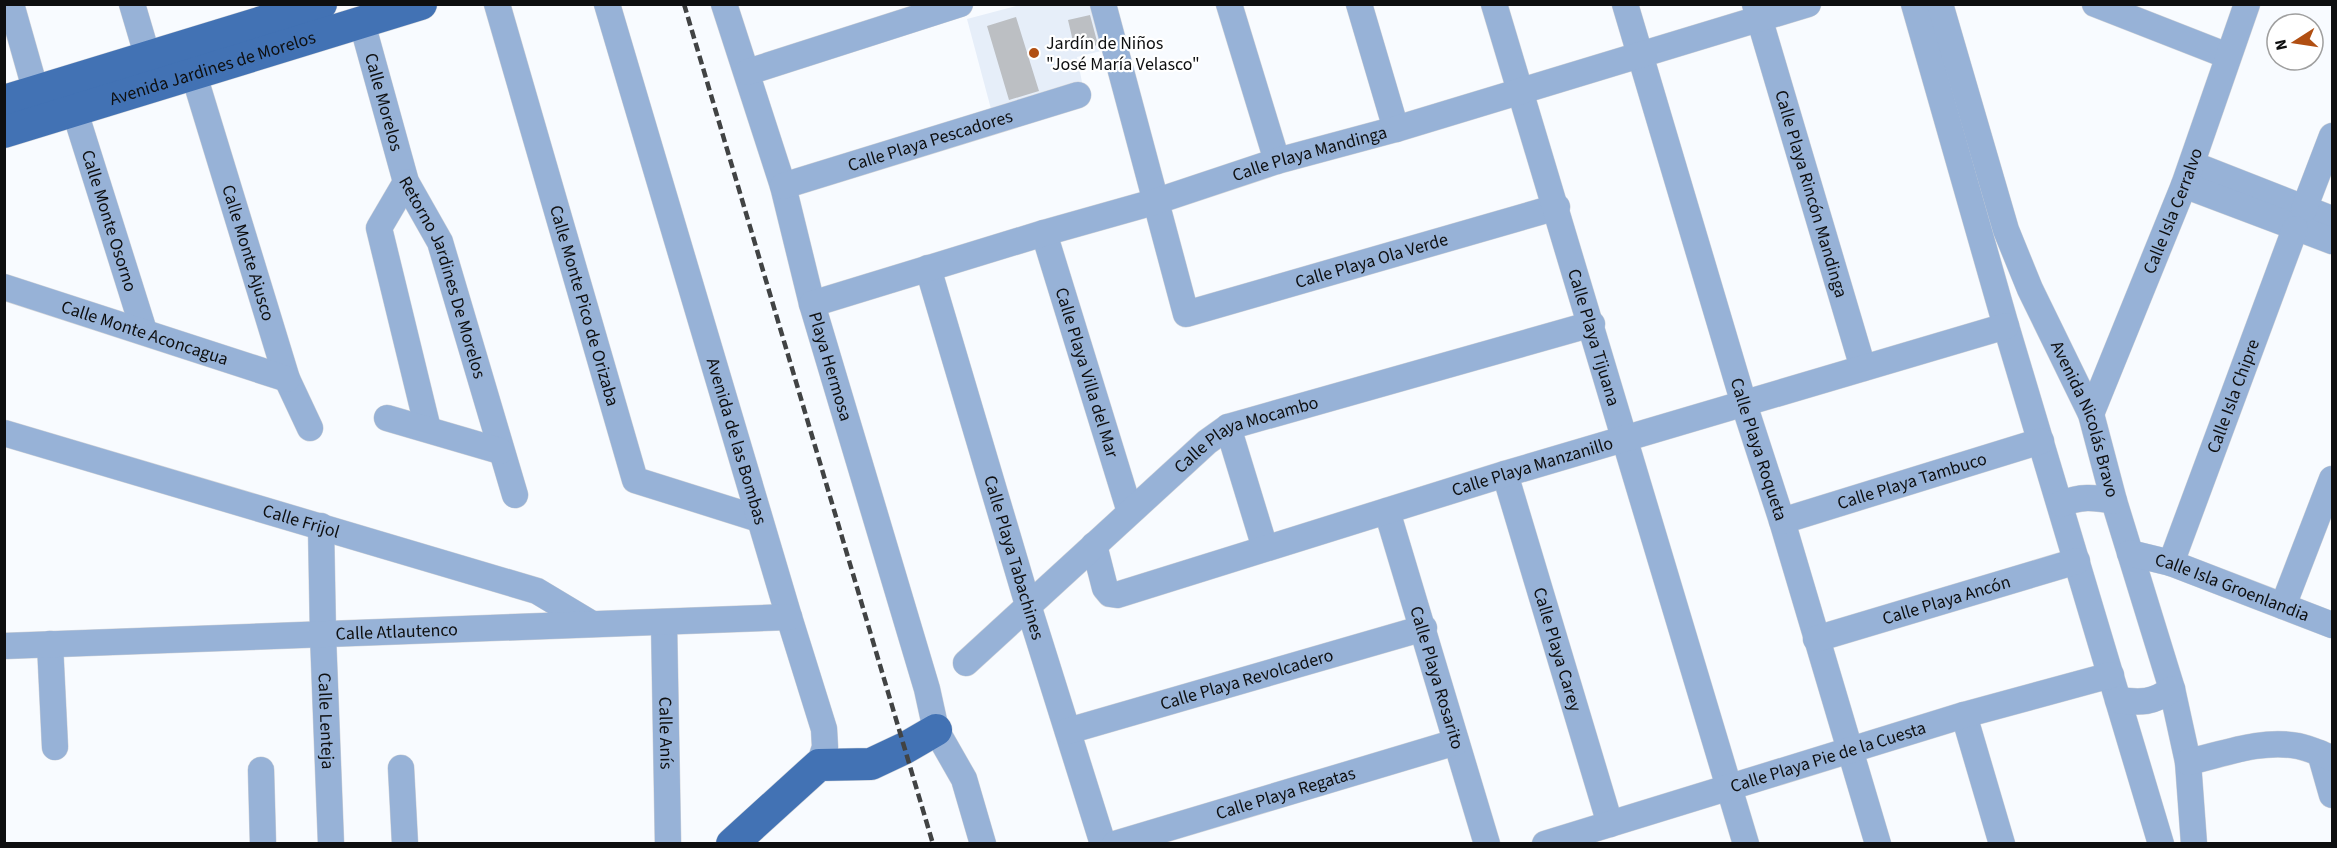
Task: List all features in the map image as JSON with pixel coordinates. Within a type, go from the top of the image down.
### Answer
[{"type":"main road","name":"Avenida Jardines de Morelos","points":[[4,101],[148,58],[265,12],[321,4]]},
{"type":"main road","name":"Avenida Jardines de Morelos","points":[[4,132],[421,4]]},
{"type":"main road","points":[[86,108],[90,75]]},
{"type":"main road","points":[[732,843],[819,765],[871,764],[936,730]]},
{"type":"street","points":[[11,4],[36,92]]},
{"type":"street","points":[[132,4],[148,58]]},
{"type":"street","name":"Calle Monte Pico de Orizaba","points":[[497,4],[635,480],[759,519]]},
{"type":"street","name":"Avenida de las Bombas","points":[[607,4],[759,519],[824,729],[825,747],[819,765]]},
{"type":"street","name":"Playa Hermosa","points":[[724,4],[748,72],[783,186],[812,304],[927,689],[936,730],[964,779],[983,843]]},
{"type":"street","points":[[748,72],[960,4]]},
{"type":"street","points":[[1103,4],[1154,202]]},
{"type":"street","points":[[1229,4],[1277,161]]},
{"type":"street","points":[[1359,4],[1396,129]]},
{"type":"street","name":"Calle Playa Tijuana","points":[[1494,4],[1557,207],[1746,843]]},
{"type":"street","name":"Calle Playa Roqueta","points":[[1625,4],[1744,405],[1782,521],[1878,843]]},
{"type":"street","name":"Calle Playa Mandinga","points":[[812,304],[1154,202],[1277,161],[1396,129],[1639,55],[1757,12],[1808,4]]},
{"type":"street","points":[[1914,4],[2161,843]]},
{"type":"street","name":"Avenida Nicolás Bravo","points":[[1940,4],[2006,230],[2030,289],[2091,414],[2114,501],[2172,689],[2188,762],[2194,843]]},
{"type":"street","points":[[2095,4],[2228,56]]},
{"type":"street","name":"Calle Isla Cerralvo","points":[[2091,414],[2188,175],[2247,4]]},
{"type":"street","name":"Calle Playa Rincón Mandinga","points":[[1757,12],[1863,368]]},
{"type":"street","name":"Calle Morelos","points":[[362,23],[406,182]]},
{"type":"street","name":"Calle Monte Ajusco","points":[[194,75],[287,379],[310,428]]},
{"type":"street","name":"Calle Playa Pescadores","points":[[783,186],[1078,95]]},
{"type":"street","name":"Calle Monte Osorno","points":[[86,108],[144,331]]},
{"type":"street","name":"Calle Isla Chipre","points":[[2171,563],[2332,136]]},
{"type":"street","points":[[2188,175],[2299,219],[2332,242]]},
{"type":"street","name":"Retorno Jardines De Morelos","points":[[428,429],[378,228],[406,182],[440,242],[500,451],[515,495]]},
{"type":"street","name":"Calle Playa Ola Verde","points":[[1154,202],[1186,314],[1557,207]]},
{"type":"street","points":[[2299,219],[2332,219]]},
{"type":"street","name":"Calle Playa Villa del Mar","points":[[1044,233],[1130,512]]},
{"type":"street","name":"Calle Playa Tabachines","points":[[928,268],[1028,605],[1103,843]]},
{"type":"street","name":"Calle Monte Aconcagua","points":[[5,286],[287,379]]},
{"type":"street","name":"Calle Playa Manzanillo","points":[[1094,545],[1105,588],[1110,594],[1117,595],[1505,474],[1863,368],[2004,316],[2016,295],[2030,289]]},
{"type":"street","name":"Calle Playa Mocambo","points":[[966,663],[1207,442],[1228,427],[1592,324]]},
{"type":"street","points":[[387,418],[500,451]]},
{"type":"street","points":[[1228,427],[1265,548]]},
{"type":"street","name":"Calle Frijol","points":[[4,433],[537,591],[592,624]]},
{"type":"street","name":"Calle Playa Tambuco","points":[[1782,521],[2042,441]]},
{"type":"street","name":"Calle Playa Carey","points":[[1505,474],[1610,824]]},
{"type":"street","points":[[2283,606],[2332,479]]},
{"type":"street","points":[[2061,504],[2076,497],[2092,496],[2114,501]]},
{"type":"street","name":"Calle Playa Rosarito","points":[[1387,511],[1487,843]]},
{"type":"street","name":"Calle Lenteja","points":[[321,526],[331,843]]},
{"type":"street","name":"Calle Isla Groenlandia","points":[[2130,553],[2171,563],[2332,625]]},
{"type":"street","name":"Calle Playa Ancón","points":[[1816,639],[2077,561]]},
{"type":"street","name":"Calle Atlautenco","points":[[4,646],[789,618]]},
{"type":"street","name":"Calle Anís","points":[[664,622],[668,843]]},
{"type":"street","name":"Calle Playa Revolcadero","points":[[1068,731],[1424,628]]},
{"type":"street","points":[[50,644],[55,747]]},
{"type":"street","name":"Calle Playa Pie de la Cuesta","points":[[1545,843],[1964,715],[2111,675]]},
{"type":"street","points":[[2118,700],[2140,703],[2159,698],[2172,689]]},
{"type":"street","points":[[1964,715],[2002,843]]},
{"type":"street","name":"Calle Playa Regatas","points":[[1115,843],[1456,742]]},
{"type":"street","points":[[2188,762],[2260,745],[2299,746],[2326,756],[2332,795]]},
{"type":"street","points":[[400,768],[405,843]]},
{"type":"street","points":[[261,770],[263,843]]},
{"type":"shaded area","name":"Jardín de Niños \"José María Velasco\"","points":[[1020,5],[1096,5],[1109,49],[1077,57],[1082,82],[991,109],[967,19]]},
{"type":"building","points":[[1090,15],[1098,45],[1075,50],[1068,20]]},
{"type":"building","points":[[1016,17],[1039,91],[1009,100],[987,26]]},
{"type":"railway","points":[[684,4],[933,844]]},
{"type":"place","name":"Jardín de Niños \"José María Velasco\"","points":[[1034,53]]}]
